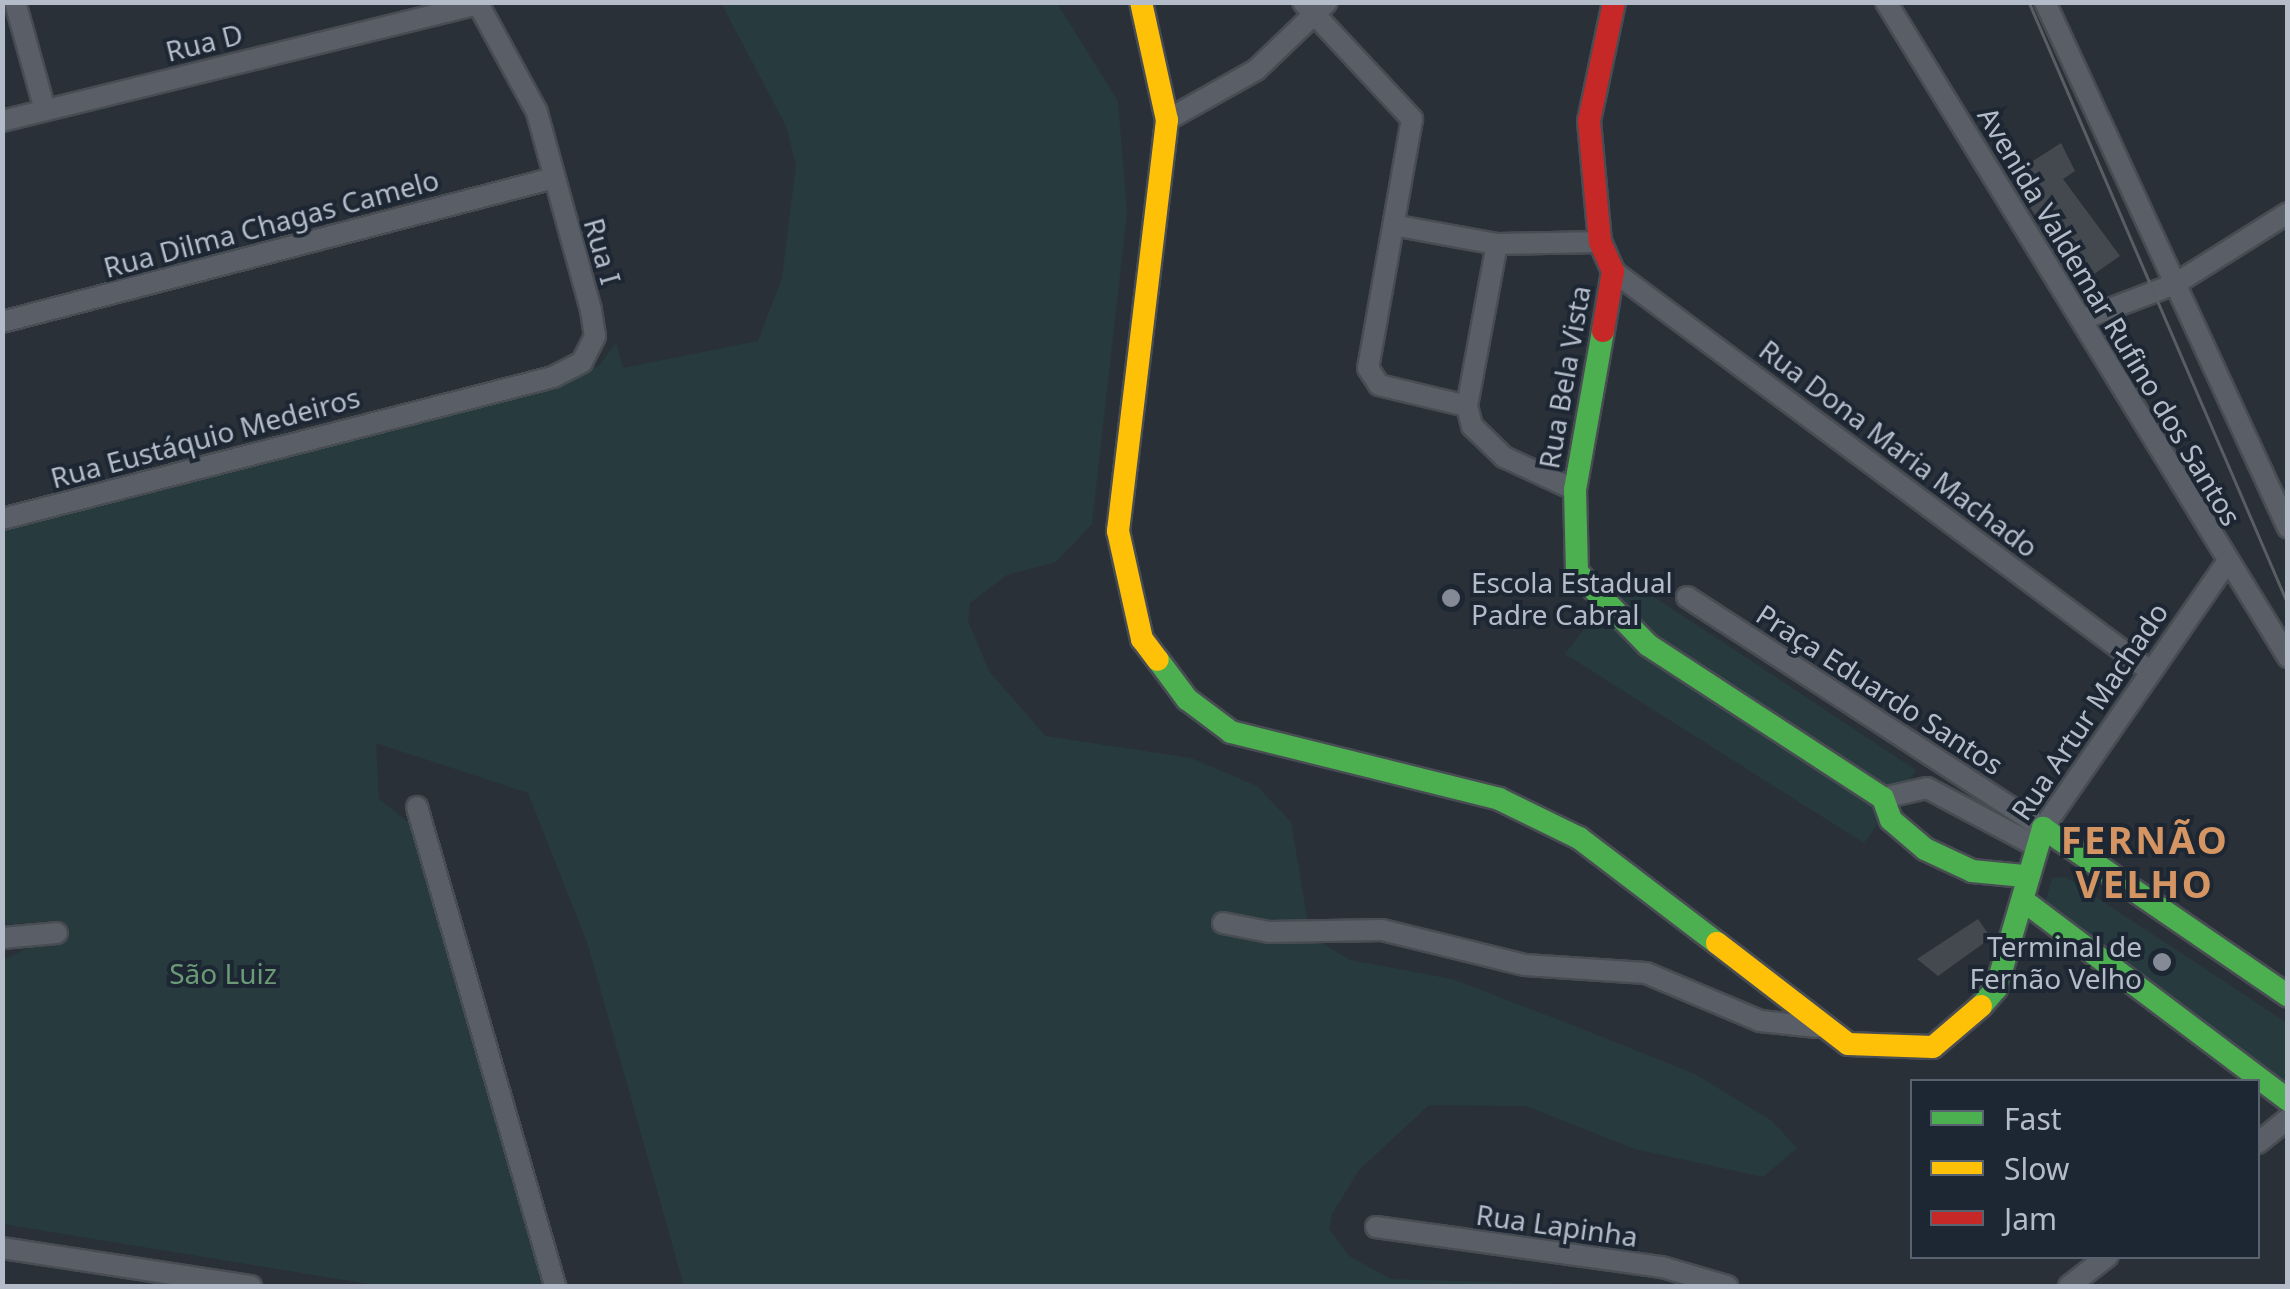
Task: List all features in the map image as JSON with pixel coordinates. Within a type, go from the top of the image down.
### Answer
[{"type":"street","points":[[15,2],[45,110]]},
{"type":"street","name":"Rua Artur Machado","points":[[1142,2],[1167,120],[1118,532],[1125,589],[1158,665],[1231,732],[1332,764],[1500,798],[1579,838],[1817,1027],[1891,1052],[1933,1047],[1996,989],[2024,901],[2024,876],[2039,836],[2226,564]]},
{"type":"street","points":[[1592,2],[1610,36]]},
{"type":"street","name":"Rua Bela Vista","points":[[1614,2],[1610,36],[1589,120],[1600,242],[1614,270],[1575,490],[1577,572],[1648,645],[1883,798]]},
{"type":"street","name":"Avenida Valdemar Rufino dos Santos","points":[[1886,2],[2082,320],[2226,564],[2288,657]]},
{"type":"street","points":[[2045,2],[2077,80],[2288,528]]},
{"type":"street","name":"Rua D","points":[[2,122],[477,3]]},
{"type":"street","name":"Rua I","points":[[422,409],[553,377],[592,350],[591,310],[537,112],[477,3]]},
{"type":"street","points":[[1167,120],[1224,93],[1314,8],[1412,119],[1398,226],[1368,368],[1380,385],[1467,406]]},
{"type":"street","name":"Rua Dilma Chagas Camelo","points":[[2,322],[554,178]]},
{"type":"street","points":[[2082,320],[2174,284],[2288,213]]},
{"type":"street","points":[[1398,226],[1498,244],[1600,242]]},
{"type":"street","points":[[1498,244],[1467,406],[1483,441],[1575,490]]},
{"type":"street","name":"Rua Dona Maria Machado","points":[[1614,270],[2150,671]]},
{"type":"street","name":"Rua Eustáquio Medeiros","points":[[2,518],[422,409]]},
{"type":"street","name":"Praça Eduardo Santos","points":[[1687,596],[2039,836]]},
{"type":"street","points":[[2024,876],[1972,871],[1925,849],[1891,820],[1883,798],[1927,788],[2039,836],[2288,996]]},
{"type":"street","points":[[418,807],[555,1286]]},
{"type":"street","points":[[2024,901],[2288,1100]]},
{"type":"street","points":[[1223,923],[1269,932],[1382,930],[1525,965],[1646,974],[1760,1020],[1817,1027]]},
{"type":"street","points":[[2,938],[57,932]]},
{"type":"street","points":[[2260,1141],[2288,1119]]},
{"type":"street","name":"Rua Lapinha","points":[[1376,1228],[1662,1267],[1727,1286]]},
{"type":"street","points":[[2,1248],[251,1286]]},
{"type":"street","points":[[2069,1286],[2104,1259]]},
{"type":"green space","name":"São Luiz","points":[[721,3],[1057,3],[1118,101],[1127,212],[1092,524],[1056,562],[1007,575],[970,603],[968,621],[989,671],[1045,736],[1191,758],[1257,786],[1291,822],[1310,936],[1350,960],[1452,979],[1695,1074],[1772,1121],[1797,1148],[1763,1177],[1635,1149],[1526,1106],[1429,1105],[1359,1170],[1332,1214],[1329,1229],[1349,1256],[1391,1279],[1634,1286],[684,1286],[587,942],[528,793],[376,743],[379,799],[416,828],[546,1286],[381,1286],[3,1224],[2,961],[57,933],[50,921],[3,925],[3,525],[575,376],[599,366],[616,343],[623,368],[758,341],[782,278],[796,165],[786,126]]},
{"type":"green space","points":[[1624,577],[1916,770],[1864,843],[1565,654]]},
{"type":"green space","points":[[2066,877],[2287,1023],[2287,1086],[2044,906],[2052,878]]},
{"type":"building","points":[[2061,143],[2075,171],[2063,179],[2120,256],[2081,283],[2009,176]]},
{"type":"building","points":[[1978,919],[1991,938],[1938,976],[1917,959]]},
{"type":"tram line","points":[[2029,2],[2288,604]]},
{"type":"traffic: fast","points":[[1603,331],[1575,490],[1577,572],[1648,645],[1883,798],[1891,820],[1925,849],[1972,871],[2024,876]]},
{"type":"traffic: fast","points":[[1158,660],[1187,699],[1231,732],[1499,799],[1579,838],[1717,943]]},
{"type":"traffic: fast","points":[[1981,1006],[1996,989],[2043,828],[2288,996]]},
{"type":"traffic: fast","points":[[2024,901],[2288,1100]]},
{"type":"traffic: slow","points":[[1141,2],[1167,120],[1118,531],[1142,639],[1158,660]]},
{"type":"traffic: slow","points":[[1717,943],[1848,1044],[1933,1047],[1981,1006]]},
{"type":"traffic: jam","points":[[1603,331],[1613,271],[1600,242],[1589,121],[1614,2]]},
{"type":"place","name":"Escola Estadual Padre Cabral","points":[[1451,598]]},
{"type":"place","name":"Terminal de Fernão Velho","points":[[2162,962]]},
{"type":"district","name":"FERNÃO VELHO","points":[[2145,862]]}]
